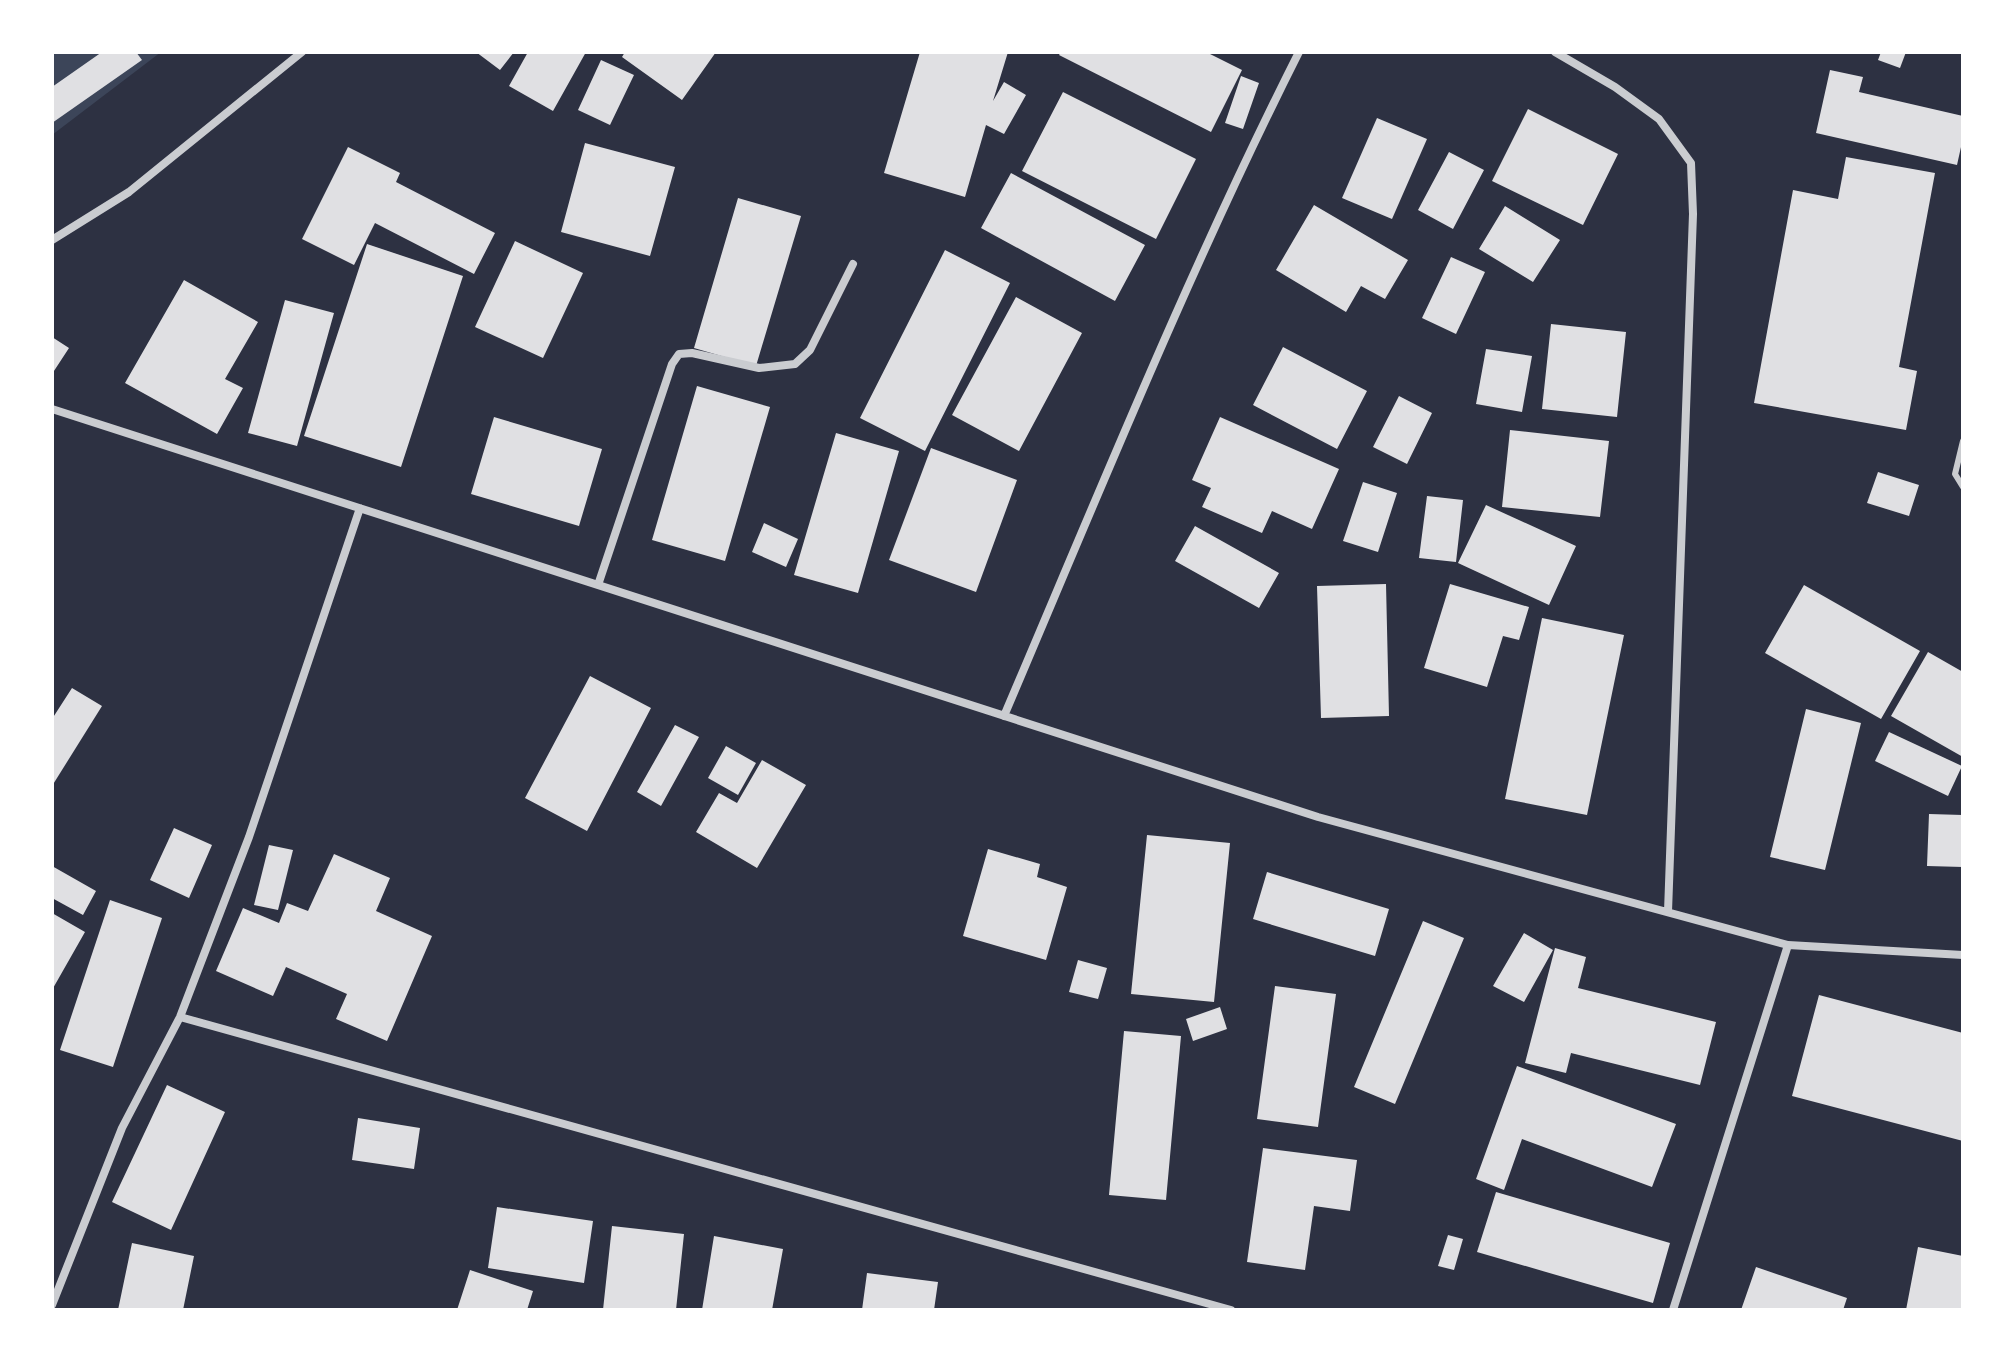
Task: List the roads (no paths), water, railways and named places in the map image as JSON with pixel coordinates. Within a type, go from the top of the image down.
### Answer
[{"type":"street","points":[[52,240],[129,192],[302,52]]},
{"type":"street","points":[[1004,716],[1161,349],[1299,52]]},
{"type":"street","points":[[1555,52],[1615,87],[1659,119],[1691,163],[1693,214],[1668,912]]},
{"type":"street","points":[[598,585],[672,364],[679,354],[692,353],[759,368],[795,364],[810,350],[853,264]]},
{"type":"street","points":[[52,409],[1318,817],[1788,945],[1963,955]]},
{"type":"street","points":[[52,1305],[122,1128],[180,1017],[249,837],[360,508]]},
{"type":"street","points":[[1673,1310],[1788,945]]},
{"type":"street","points":[[180,1017],[1213,1308],[1231,1310]]},
{"type":"lane","points":[[1963,441],[1955,474],[1963,487]]}]
